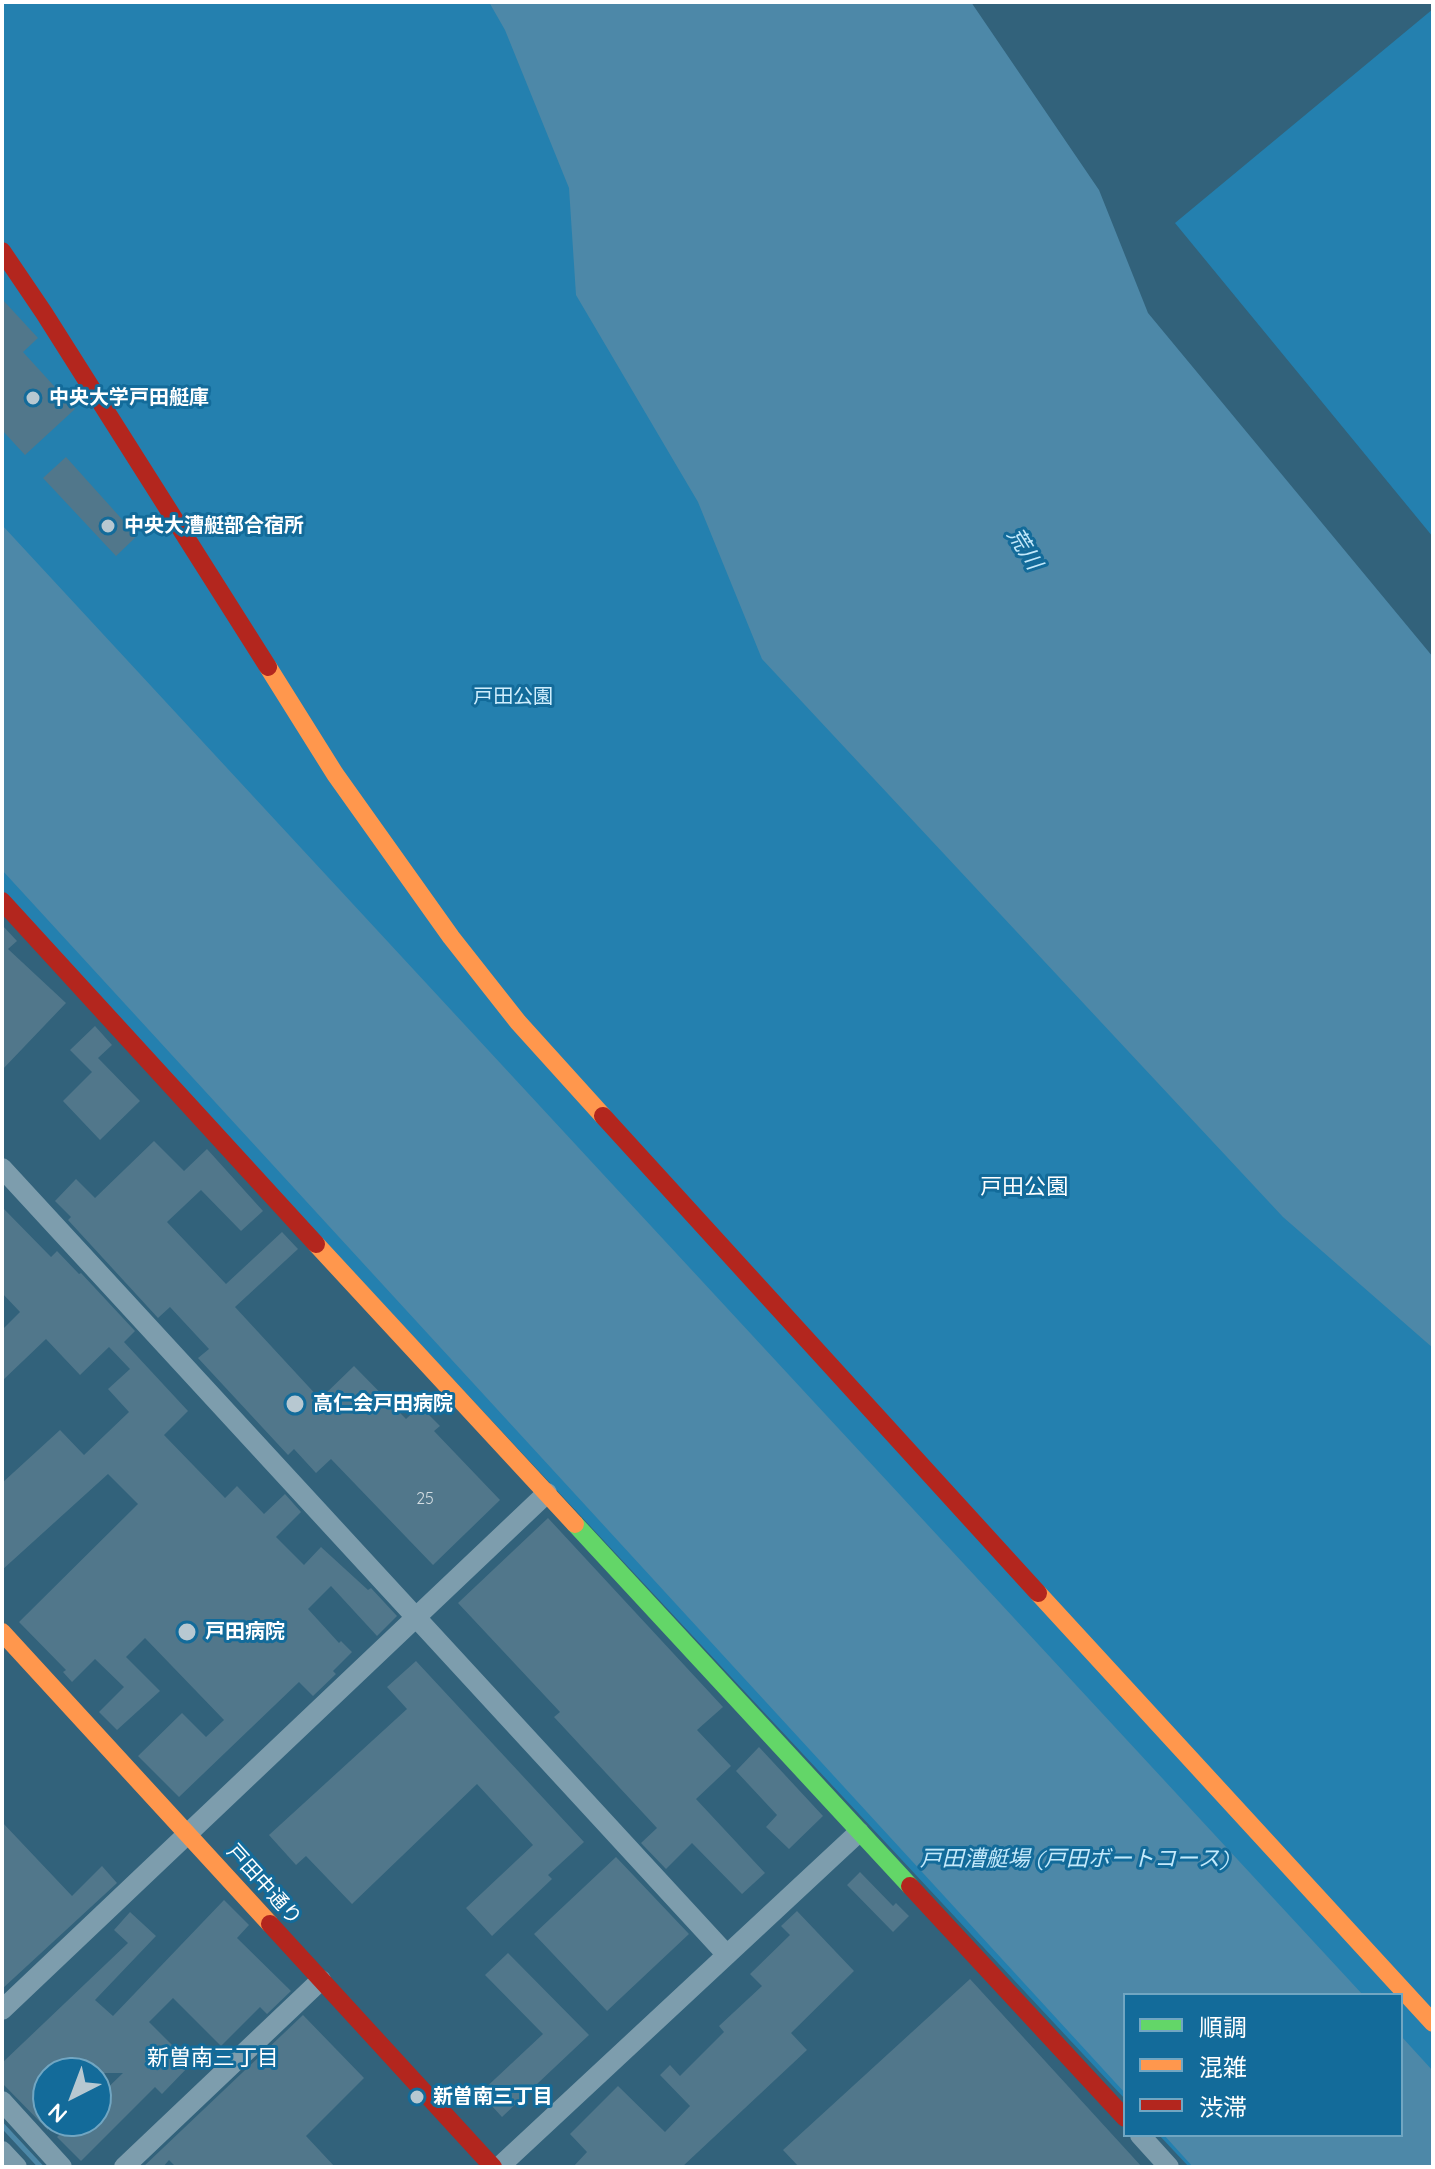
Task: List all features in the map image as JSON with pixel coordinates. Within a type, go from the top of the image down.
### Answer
[{"type":"street","points":[[2,251],[335,774],[451,937],[518,1022],[820,1356],[1433,2023]]},
{"type":"street","points":[[2,901],[1123,2116]]},
{"type":"street","points":[[2,1168],[727,1955]]},
{"type":"street","points":[[2,2010],[547,1493]]},
{"type":"street","name":"戸田中通り","points":[[2,1632],[496,2167]]},
{"type":"street","points":[[496,2167],[859,1832]]},
{"type":"street","points":[[124,2167],[321,1980]]},
{"type":"street","points":[[2,2101],[62,2167]]},
{"type":"street","points":[[1142,2137],[1169,2167]]},
{"type":"street","points":[[2,2151],[17,2167]]},
{"type":"green space","name":"戸田公園","points":[[2,2],[683,2],[1433,1036],[1433,2167],[1189,2167],[1161,2137],[1403,2137],[1403,1993],[1123,1993],[1123,2097],[2,896]]},
{"type":"green space","points":[[1433,9],[1433,537],[1175,223]]},
{"type":"water","name":"荒川","points":[[489,2],[971,2],[1099,190],[1148,313],[1433,657],[1433,1348],[1283,1217],[762,659],[698,502],[576,295],[569,188],[505,30]]},
{"type":"water","name":"戸田漕艇場 (戸田ボートコース)","points":[[2,525],[1361,1993],[1123,1993],[1123,2091],[2,870]]},
{"type":"water","points":[[1403,2038],[1433,2071],[1433,2167],[1193,2167],[1166,2137],[1403,2137]]},
{"type":"building","name":"中央大学戸田艇庫","points":[[2,299],[38,338],[23,352],[75,409],[25,455],[2,430]]},
{"type":"building","points":[[66,457],[137,536],[116,556],[43,478]]},
{"type":"building","points":[[2,925],[17,941],[8,949],[66,1003],[2,1070]]},
{"type":"building","points":[[95,1026],[112,1045],[98,1058],[140,1101],[100,1140],[63,1101],[92,1072],[70,1050]]},
{"type":"building","points":[[154,1141],[184,1171],[207,1149],[263,1211],[241,1231],[201,1190],[167,1222],[226,1284],[282,1232],[298,1249],[235,1307],[320,1399],[354,1366],[406,1419],[420,1406],[440,1426],[434,1431],[500,1500],[433,1565],[331,1459],[316,1473],[294,1449],[288,1455],[198,1358],[209,1349],[170,1307],[158,1318],[68,1220],[71,1217],[55,1201],[76,1179],[95,1198]]},
{"type":"building","points":[[2,1207],[51,1257],[57,1251],[81,1273],[135,1331],[124,1342],[188,1411],[164,1435],[225,1498],[237,1486],[264,1514],[285,1494],[301,1512],[276,1537],[304,1565],[321,1547],[368,1590],[371,1588],[397,1616],[377,1636],[331,1586],[308,1609],[339,1643],[341,1641],[352,1652],[333,1671],[336,1674],[313,1696],[299,1682],[179,1797],[138,1756],[182,1713],[206,1737],[224,1720],[145,1638],[126,1657],[160,1691],[117,1730],[99,1712],[124,1687],[95,1659],[72,1682],[63,1672],[66,1670],[19,1622],[138,1504],[108,1474],[2,1570],[2,1483],[60,1430],[84,1455],[129,1412],[108,1389],[130,1369],[109,1347],[80,1375],[46,1339],[2,1381],[2,1330],[20,1312],[2,1293]]},
{"type":"building","points":[[548,1518],[723,1707],[697,1730],[731,1766],[696,1799],[765,1873],[742,1894],[692,1843],[666,1869],[641,1843],[657,1828],[554,1717],[560,1712],[458,1603]]},
{"type":"building","points":[[416,1661],[584,1842],[548,1875],[552,1879],[492,1936],[466,1908],[533,1845],[477,1784],[352,1904],[306,1856],[296,1865],[269,1835],[407,1709],[387,1687]]},
{"type":"building","points":[[759,1747],[823,1816],[789,1849],[766,1827],[777,1815],[736,1771]]},
{"type":"building","points":[[2,1822],[72,1896],[102,1866],[117,1883],[2,1989]]},
{"type":"building","points":[[616,1857],[689,1934],[607,2011],[534,1934]]},
{"type":"building","points":[[860,1872],[893,1906],[896,1903],[909,1916],[893,1932],[847,1885]]},
{"type":"building","points":[[224,1900],[249,1925],[237,1938],[291,1991],[267,2014],[260,2007],[221,2046],[173,1998],[149,2022],[191,2064],[162,2094],[155,2087],[112,2130],[112,2084],[123,2073],[112,2073],[112,2057],[32,2057],[32,2114],[2,2083],[2,2063],[128,1943],[114,1930],[130,1912],[156,1936],[95,2000],[113,2016]]},
{"type":"building","points":[[797,1911],[854,1971],[791,2033],[807,2050],[682,2167],[573,2167],[587,2152],[570,2134],[618,2086],[665,2132],[690,2106],[660,2075],[670,2065],[680,2076],[724,2032],[719,2026],[762,1986],[750,1974],[790,1935],[781,1926]]},
{"type":"building","points":[[508,1953],[589,2035],[502,2117],[480,2093],[543,2034],[485,1975]]},
{"type":"building","points":[[970,1979],[1142,2167],[799,2167],[783,2150]]},
{"type":"building","points":[[303,2015],[364,2078],[306,2136],[335,2167],[176,2167],[169,2160],[163,2167],[143,2167]]},
{"type":"building","points":[[57,2137],[105,2137],[81,2161]]},
{"type":"waterway","points":[[2,2125],[41,2167]]},
{"type":"traffic: fast","points":[[575,1524],[910,1886]]},
{"type":"traffic: slow","points":[[268,667],[335,774],[451,937],[518,1022],[603,1116]]},
{"type":"traffic: slow","points":[[316,1244],[575,1524]]},
{"type":"traffic: slow","points":[[1038,1593],[1433,2023]]},
{"type":"traffic: slow","points":[[2,1632],[270,1924]]},
{"type":"traffic: jam","points":[[2,251],[268,667]]},
{"type":"traffic: jam","points":[[2,901],[316,1244]]},
{"type":"traffic: jam","points":[[603,1116],[1038,1593]]},
{"type":"traffic: jam","points":[[910,1886],[1123,2116]]},
{"type":"traffic: jam","points":[[270,1924],[493,2167]]},
{"type":"place","name":"中央大学戸田艇庫","points":[[33,398]]},
{"type":"place","name":"中央大漕艇部合宿所","points":[[108,526]]},
{"type":"place","name":"高仁会戸田病院","points":[[295,1404]]},
{"type":"place","name":"戸田病院","points":[[187,1632]]},
{"type":"place","name":"新曽南三丁目","points":[[417,2097]]},
{"type":"district","name":"戸田公園","points":[[1024,1187]]},
{"type":"district","name":"新曽南三丁目","points":[[213,2058]]}]
